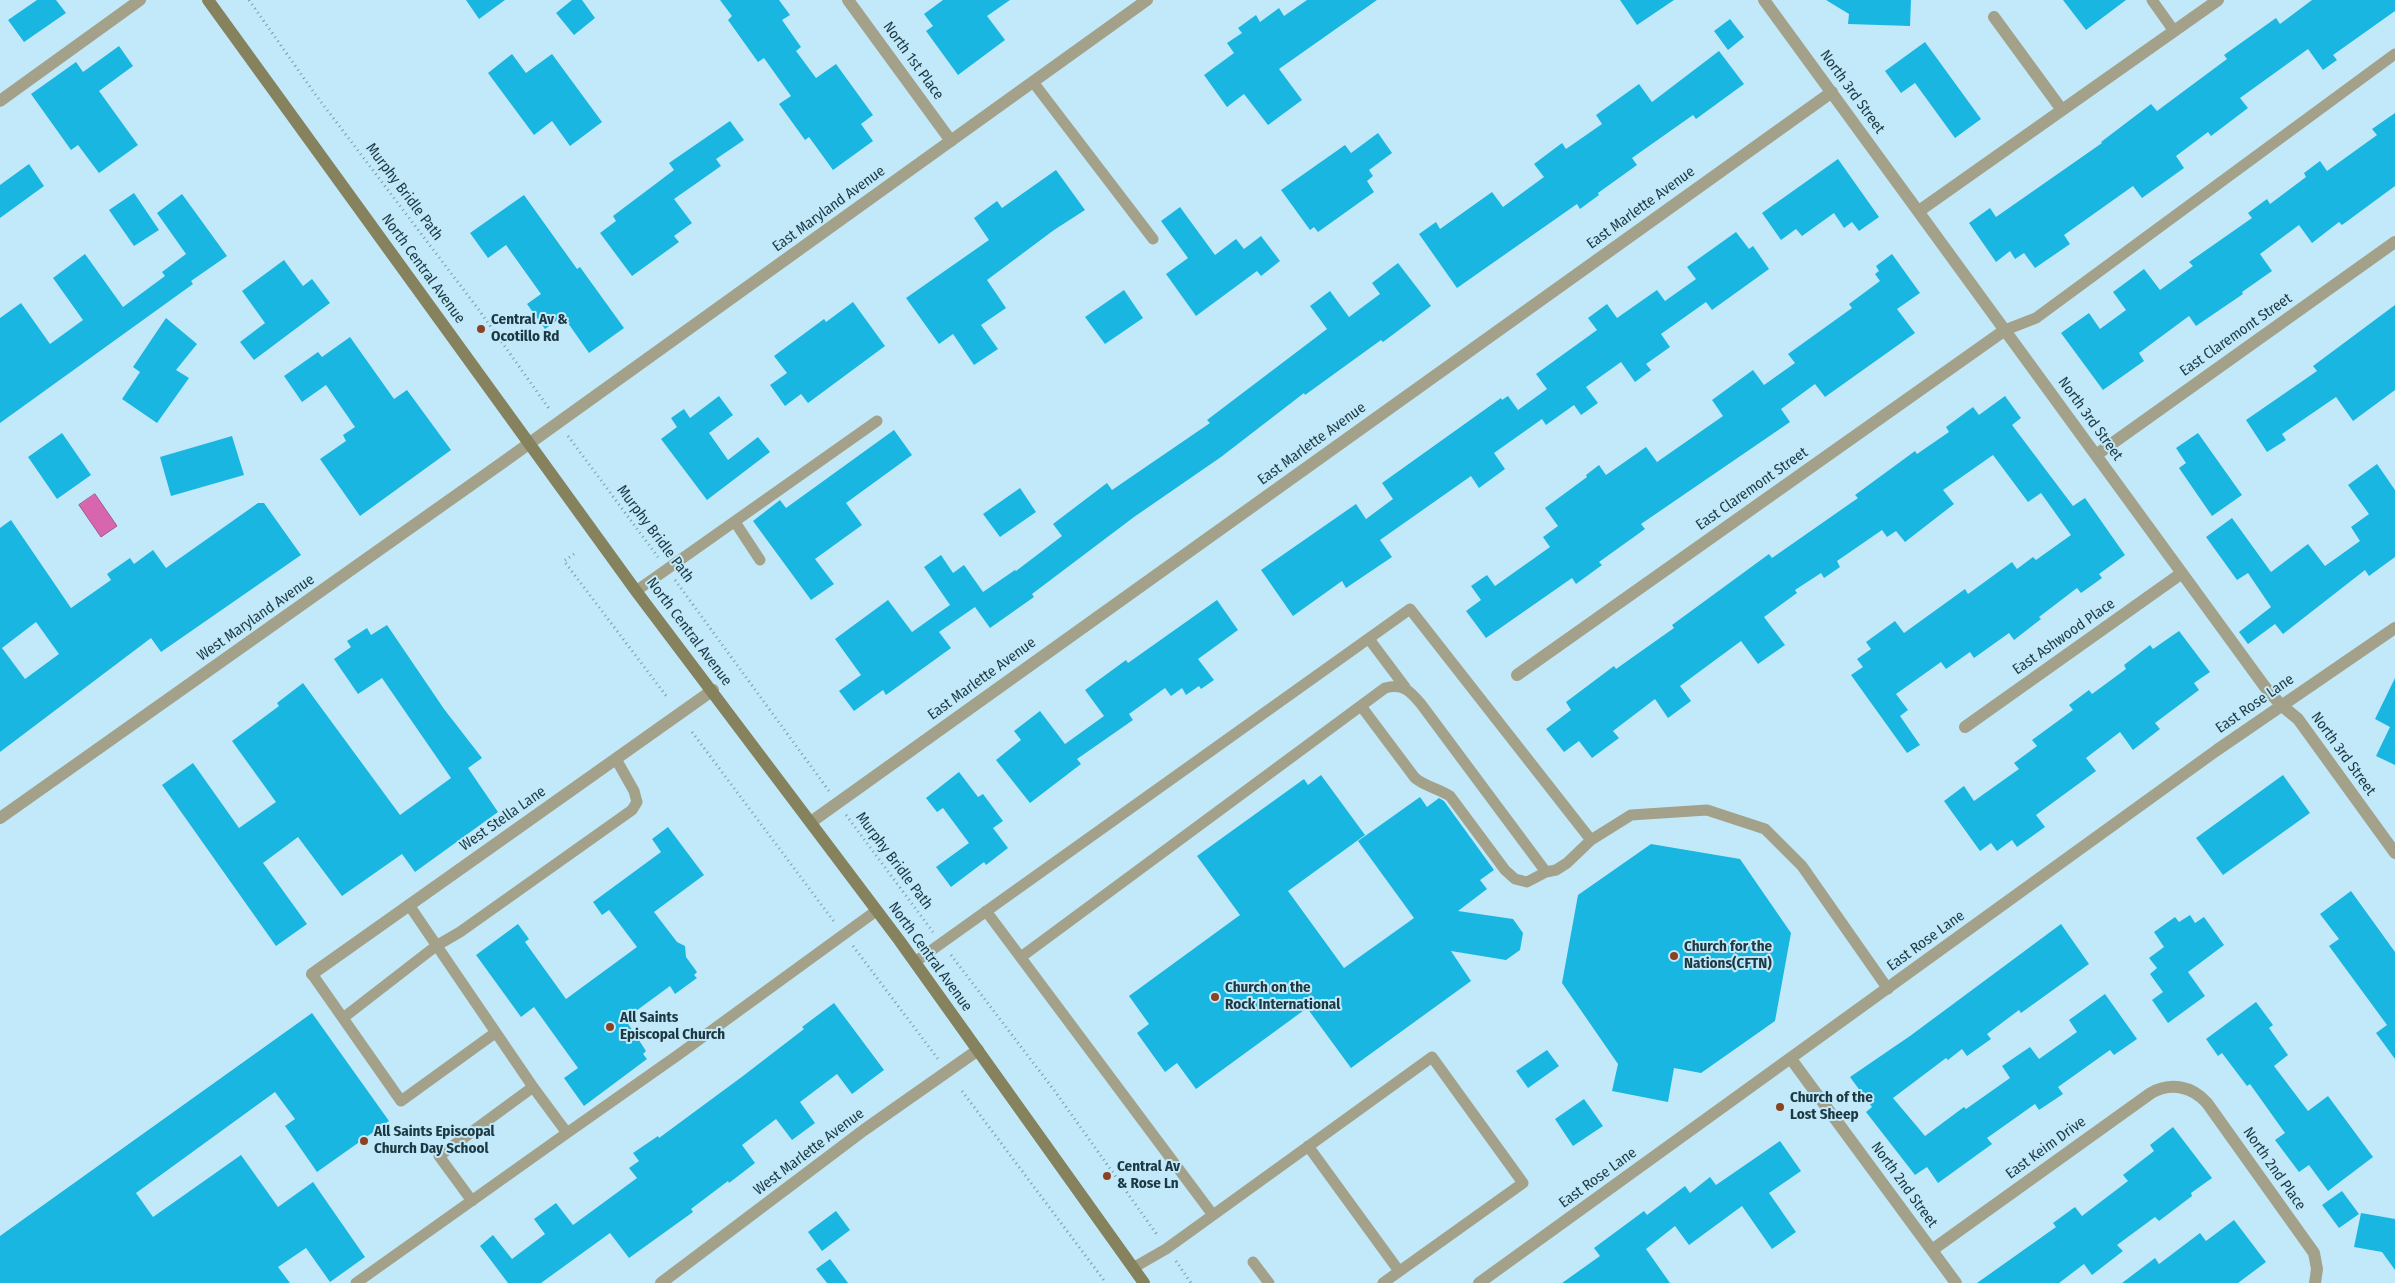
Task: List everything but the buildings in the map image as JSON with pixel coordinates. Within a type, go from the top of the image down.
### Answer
[{"type":"main road","name":"North Central Avenue","points":[[208,0],[636,591],[713,690],[914,962],[1144,1283]]},
{"type":"street","points":[[0,101],[140,0]]},
{"type":"street","name":"North 1st Place","points":[[848,0],[951,141]]},
{"type":"street","name":"East Maryland Avenue","points":[[530,443],[1147,0]]},
{"type":"street","name":"North 3rd Street","points":[[1764,0],[2265,687],[2281,705],[2298,719],[2395,853]]},
{"type":"street","points":[[1919,211],[2218,0]]},
{"type":"street","points":[[1994,16],[2062,110]]},
{"type":"street","name":"East Marlette Avenue","points":[[811,822],[1832,92]]},
{"type":"street","name":"East Claremont Street","points":[[2096,455],[2395,242]]},
{"type":"street","name":"East Claremont Street","points":[[1517,674],[2005,330]]},
{"type":"street","name":"West Maryland Avenue","points":[[0,818],[530,443]]},
{"type":"street","name":"East Ashwood Place","points":[[1965,727],[2182,573]]},
{"type":"street","name":"East Rose Lane","points":[[1478,1283],[2281,705],[2395,628]]},
{"type":"street","name":"West Stella Lane","points":[[312,974],[713,690]]},
{"type":"street","name":"West Marlette Avenue","points":[[661,1283],[864,1130],[978,1050]]},
{"type":"street","name":"North 2nd Street","points":[[1791,1059],[1956,1283]]},
{"type":"street","name":"East Keim Drive","points":[[1932,1250],[2151,1093],[2171,1086],[2184,1088]]},
{"type":"street","name":"North 2nd Place","points":[[2184,1088],[2196,1093],[2207,1103],[2314,1254],[2317,1265],[2315,1282]]},
{"type":"lane","points":[[2152,0],[2174,31]]},
{"type":"lane","points":[[2005,330],[2036,318],[2395,54]]},
{"type":"lane","points":[[1033,82],[1153,239]]},
{"type":"lane","points":[[636,591],[877,421]]},
{"type":"lane","points":[[735,522],[760,560]]},
{"type":"lane","points":[[914,962],[1410,610],[1591,840]]},
{"type":"lane","points":[[1369,639],[1405,687],[1421,704],[1546,872]]},
{"type":"lane","points":[[1021,957],[1385,688],[1393,686],[1405,687]]},
{"type":"lane","points":[[1361,706],[1415,778],[1426,786],[1440,789],[1450,796],[1504,870],[1515,879],[1527,882],[1546,872],[1556,870],[1567,863],[1591,840],[1631,815],[1707,810],[1766,829],[1802,866],[1888,989]]},
{"type":"lane","points":[[343,1018],[436,946],[460,932],[632,810],[637,802],[634,791],[616,759]]},
{"type":"lane","points":[[409,906],[495,1033],[567,1132]]},
{"type":"lane","points":[[356,1283],[876,911]]},
{"type":"lane","points":[[986,911],[1213,1215]]},
{"type":"lane","points":[[312,974],[401,1101],[495,1033]]},
{"type":"lane","points":[[1133,1268],[1166,1249],[1432,1057],[1523,1184],[1383,1283]]},
{"type":"lane","points":[[472,1201],[439,1156],[533,1087]]},
{"type":"lane","points":[[1308,1146],[1399,1271]]},
{"type":"lane","points":[[1253,1262],[1268,1283]]},
{"type":"path","name":"Murphy Bridle Path","points":[[249,0],[315,94],[542,397]]},
{"type":"path","name":"Murphy Bridle Path","points":[[578,452],[667,570],[837,803],[1054,1090],[1191,1283]]},
{"type":"path","points":[[574,554],[564,561],[667,697]]},
{"type":"path","points":[[692,732],[941,1063]]},
{"type":"path","points":[[962,1091],[1106,1283]]},
{"type":"shaded area","points":[[95,494],[117,526],[101,537],[79,505]]},
{"type":"place","name":"Central Av & Ocotillo Rd","points":[[481,329]]},
{"type":"place","name":"Church for the Nations(CFTN)","points":[[1674,956]]},
{"type":"place","name":"Church on the Rock International","points":[[1215,997]]},
{"type":"place","name":"All Saints Episcopal Church","points":[[610,1027]]},
{"type":"place","name":"Church of the Lost Sheep","points":[[1780,1107]]},
{"type":"place","name":"All Saints Episcopal Church Day School","points":[[364,1141]]},
{"type":"place","name":"Central Av & Rose Ln","points":[[1107,1176]]}]
